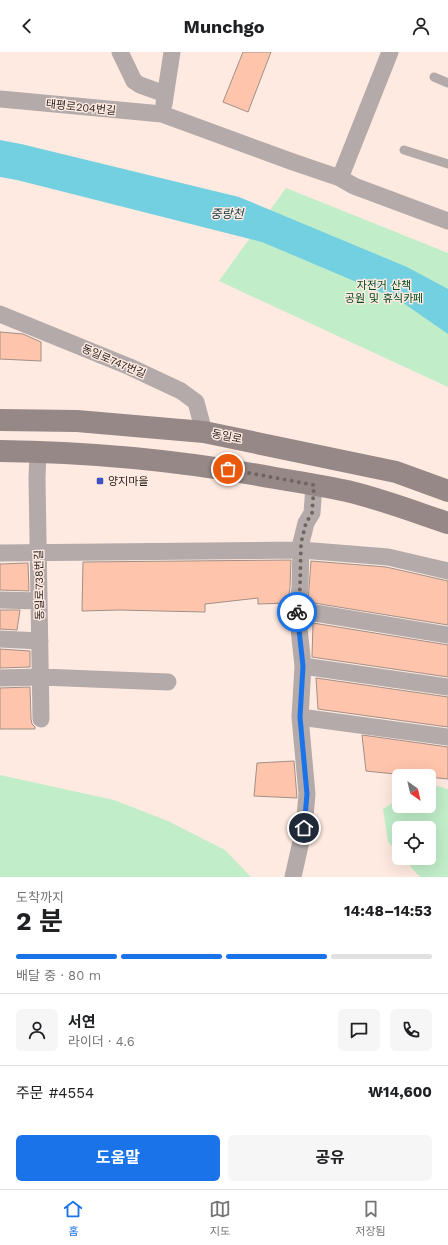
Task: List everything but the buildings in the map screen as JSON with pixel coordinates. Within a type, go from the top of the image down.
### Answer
[{"type":"street","points":[[120,52],[134,81],[140,85],[165,94]]},
{"type":"street","points":[[162,114],[172,52]]},
{"type":"street","points":[[340,178],[390,52]]},
{"type":"street","name":"태평로204번길","points":[[0,99],[162,114],[340,178],[354,186],[446,215]]},
{"type":"street","name":"동일로747번길","points":[[0,314],[130,367],[181,391],[196,402],[204,432]]},
{"type":"street","name":"동일로","points":[[0,420],[77,421],[204,432],[396,472],[448,491]]},
{"type":"street","points":[[0,451],[128,457],[214,467],[348,492],[398,506],[448,523]]},
{"type":"street","name":"동일로738번길","points":[[38,452],[37,478],[41,718]]},
{"type":"street","points":[[293,877],[304,828],[307,794],[300,717],[303,666],[297,610],[300,588],[301,543],[306,523],[312,513],[314,485]]},
{"type":"street","points":[[0,553],[301,550],[388,557],[448,571]]},
{"type":"street","points":[[0,600],[39,601]]},
{"type":"street","points":[[297,610],[448,636]]},
{"type":"street","points":[[0,639],[40,641]]},
{"type":"street","points":[[303,666],[448,687]]},
{"type":"street","points":[[0,678],[40,677],[168,682]]},
{"type":"street","points":[[300,717],[448,737]]},
{"type":"lane","points":[[434,77],[448,83]]},
{"type":"lane","points":[[404,150],[448,164]]},
{"type":"green space","name":"자전거 산책 공원 및 휴식카페","points":[[286,188],[448,253],[448,387],[219,281]]},
{"type":"green space","points":[[0,775],[114,800],[168,821],[225,850],[251,877],[0,877]]},
{"type":"green space","points":[[436,786],[448,789],[448,877],[420,877],[409,865],[436,865],[436,821],[392,821],[392,846],[388,842],[383,809],[392,803],[392,813],[436,813]]},
{"type":"water","name":"중랑천","points":[[0,140],[239,197],[407,267],[448,289],[448,334],[399,300],[262,242],[0,177]]},
{"type":"way so far","points":[[228,469],[314,485],[312,513],[306,523],[301,543],[300,588],[297,612]]},
{"type":"place","name":"양지마을","points":[[100,481]]},
{"type":"route","points":[[297,612],[303,666],[300,717],[307,794],[304,828]]}]
